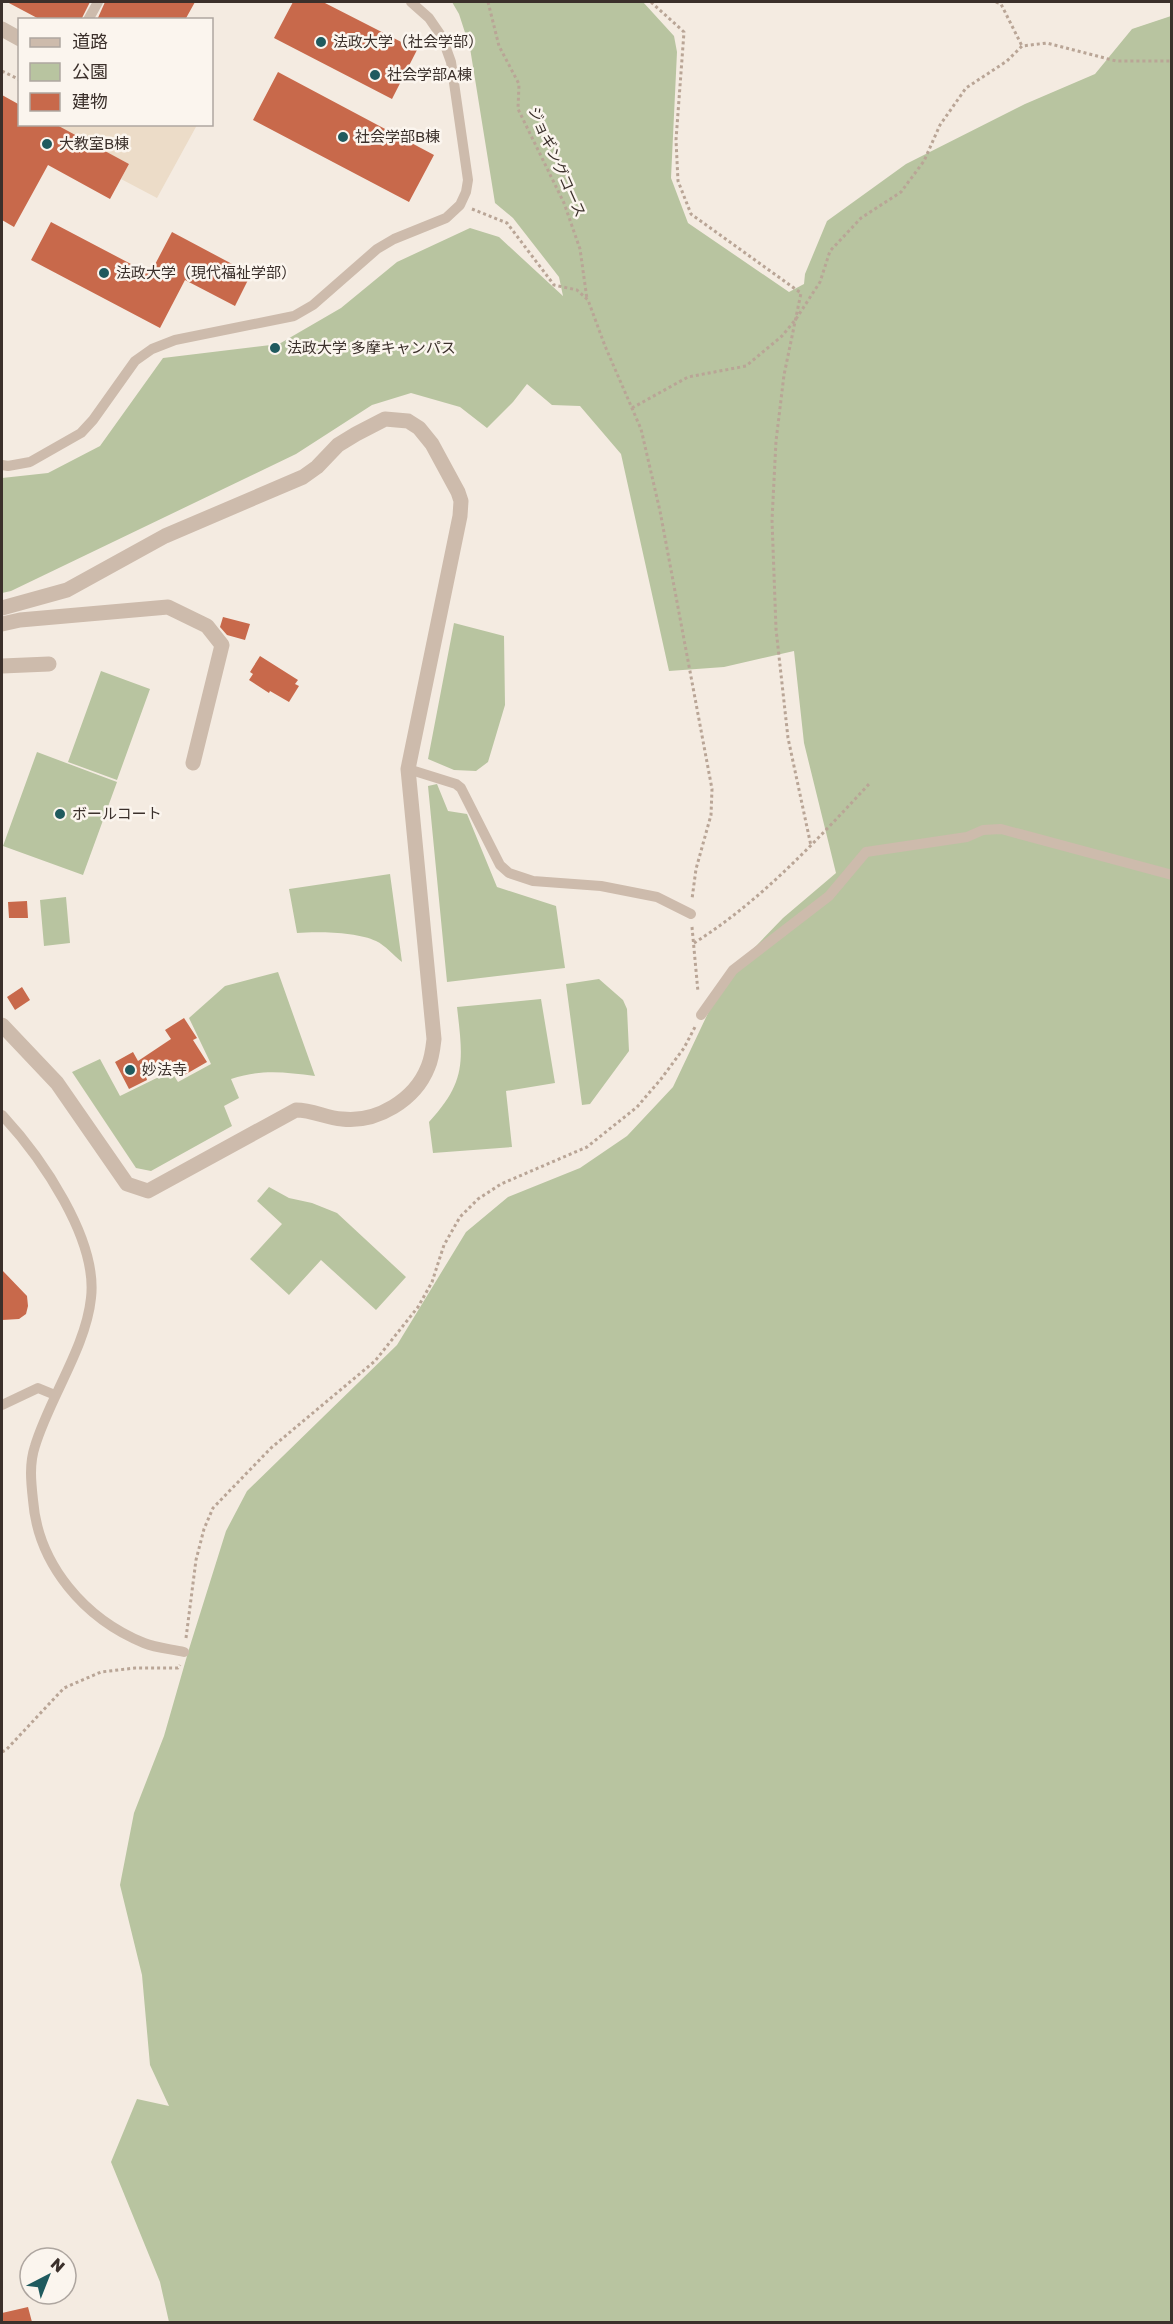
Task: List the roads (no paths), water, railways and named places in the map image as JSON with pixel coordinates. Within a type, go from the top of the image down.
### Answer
[{"type":"street","points":[[2,29],[18,38]]},
{"type":"street","points":[[2,608],[67,590],[165,536],[303,477],[317,467],[338,445],[378,422],[393,418],[408,421],[425,434],[458,492],[461,509],[408,769],[434,1039],[429,1066],[421,1080],[396,1105],[370,1118],[342,1119],[316,1112],[296,1110],[148,1191],[127,1184],[57,1083],[2,1025]]},
{"type":"street","points":[[17,603],[20,620]]},
{"type":"street","points":[[2,624],[20,620],[168,607],[207,626],[222,645],[193,763]]},
{"type":"street","points":[[2,666],[49,664]]},
{"type":"lane","points":[[89,18],[98,2]]},
{"type":"lane","points":[[2,465],[30,462],[81,433],[93,420],[135,360],[152,349],[175,340],[294,316],[313,305],[377,249],[394,239],[446,218],[460,205],[468,180],[451,62],[442,37],[429,18],[411,2]]},
{"type":"lane","points":[[408,769],[456,784],[461,788],[500,865],[509,873],[533,881],[601,886],[657,897],[691,914]]},
{"type":"lane","points":[[700,1016],[733,969],[829,896],[866,852],[967,837],[983,830],[1001,829],[1172,875]]},
{"type":"lane","points":[[2,1115],[34,1155],[73,1216],[84,1242],[90,1268],[91,1298],[87,1318],[34,1449],[31,1475],[33,1508],[39,1538],[55,1569],[74,1595],[99,1617],[147,1644],[184,1652]]},
{"type":"lane","points":[[2,1405],[38,1388],[55,1395]]},
{"type":"place","name":"法政大学（社会学部）","points":[[321,42]]},
{"type":"place","name":"社会学部A棟","points":[[375,75]]},
{"type":"place","name":"社会学部B棟","points":[[343,137]]},
{"type":"place","name":"大教室B棟","points":[[47,144]]},
{"type":"place","name":"法政大学（現代福祉学部）","points":[[104,273]]},
{"type":"place","name":"法政大学 多摩キャンパス","points":[[275,348]]},
{"type":"place","name":"ボールコート","points":[[60,814]]},
{"type":"place","name":"妙法寺","points":[[130,1070]]}]
